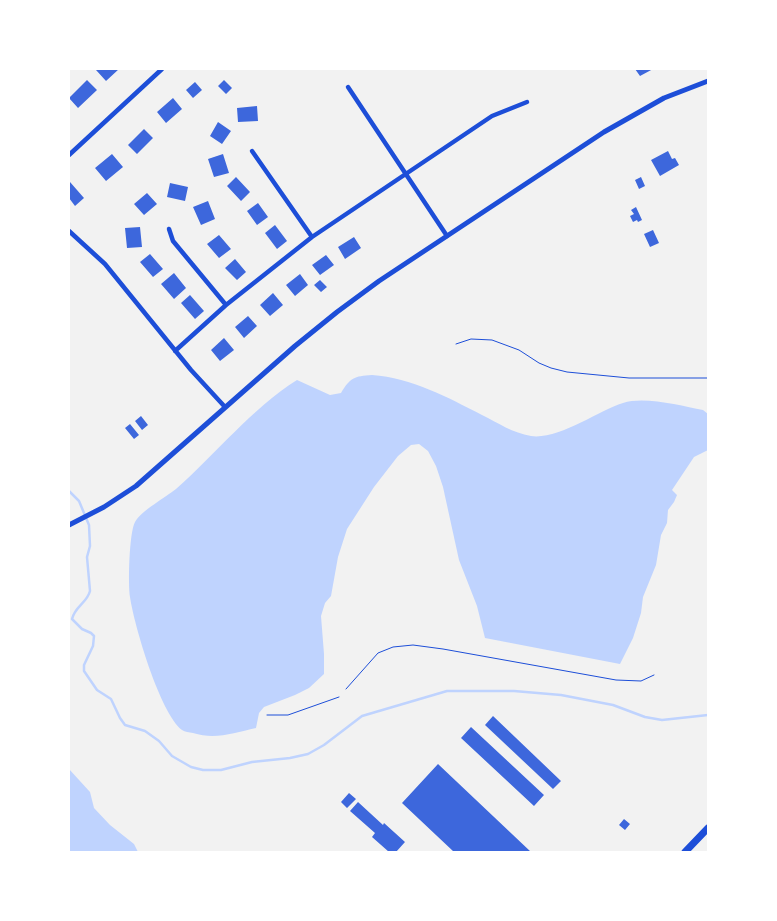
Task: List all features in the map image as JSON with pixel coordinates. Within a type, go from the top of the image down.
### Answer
[{"type":"highway","points":[[685,852],[708,828]]},
{"type":"street","points":[[69,155],[162,69]]},
{"type":"street","points":[[69,525],[104,507],[155,470],[274,363],[379,281],[611,128],[664,98],[708,81]]},
{"type":"street","points":[[348,87],[447,236]]},
{"type":"street","points":[[175,351],[226,305],[312,237],[492,116],[527,102]]},
{"type":"street","points":[[252,151],[312,237]]},
{"type":"street","points":[[169,229],[173,241],[226,305]]},
{"type":"street","points":[[69,231],[105,264],[175,351],[225,407]]},
{"type":"path","points":[[456,344],[471,339],[492,340],[519,350],[533,360],[551,368],[567,372],[629,378],[708,378]]},
{"type":"path","points":[[346,689],[378,653],[393,648],[413,645],[616,680],[641,681],[654,675]]},
{"type":"path","points":[[267,715],[288,715],[339,697]]},
{"type":"water","points":[[372,375],[401,380],[429,389],[512,430],[531,436],[553,434],[613,407],[632,401],[674,404],[703,410],[708,414],[708,450],[694,457],[672,490],[677,495],[668,510],[667,523],[661,535],[656,565],[643,597],[641,613],[633,638],[620,664],[485,638],[477,606],[459,560],[443,487],[436,466],[428,451],[419,444],[411,445],[398,456],[374,487],[347,529],[338,557],[331,596],[325,603],[321,616],[324,674],[309,688],[264,707],[259,713],[256,728],[217,736],[183,731],[174,721],[157,688],[142,647],[132,610],[129,570],[131,537],[135,522],[148,509],[176,489],[264,404],[297,380],[330,395],[341,393],[353,379]]},
{"type":"water","points":[[69,769],[90,792],[94,808],[110,825],[134,844],[138,852],[69,852]]},
{"type":"building","points":[[119,69],[106,81],[96,70]]},
{"type":"building","points":[[635,69],[653,69],[640,76]]},
{"type":"building","points":[[87,80],[97,90],[78,108],[69,98]]},
{"type":"building","points":[[224,80],[232,88],[226,94],[218,86]]},
{"type":"building","points":[[195,82],[202,90],[193,98],[186,90]]},
{"type":"building","points":[[173,98],[182,109],[166,123],[157,112]]},
{"type":"building","points":[[257,106],[258,121],[238,122],[237,108]]},
{"type":"building","points":[[218,122],[231,131],[222,144],[210,136]]},
{"type":"building","points":[[144,129],[153,138],[137,154],[128,145]]},
{"type":"building","points":[[668,151],[672,159],[675,158],[679,165],[660,176],[651,160]]},
{"type":"building","points":[[112,154],[123,167],[106,181],[95,168]]},
{"type":"building","points":[[223,154],[229,173],[214,177],[208,159]]},
{"type":"building","points":[[236,177],[250,192],[241,201],[227,186]]},
{"type":"building","points":[[641,177],[645,186],[639,189],[635,180]]},
{"type":"building","points":[[70,182],[84,198],[75,206],[69,198]]},
{"type":"building","points":[[170,183],[188,187],[185,201],[167,197]]},
{"type":"building","points":[[147,193],[157,204],[144,215],[134,204]]},
{"type":"building","points":[[208,201],[215,219],[201,225],[193,207]]},
{"type":"building","points":[[258,203],[268,217],[257,225],[247,211]]},
{"type":"building","points":[[636,207],[642,220],[633,222],[630,216],[634,214],[631,210]]},
{"type":"building","points":[[275,225],[287,241],[277,249],[265,233]]},
{"type":"building","points":[[140,227],[142,247],[127,248],[125,228]]},
{"type":"building","points":[[653,230],[659,243],[650,247],[644,234]]},
{"type":"building","points":[[219,235],[231,249],[219,258],[207,244]]},
{"type":"building","points":[[354,237],[361,248],[345,259],[338,247]]},
{"type":"building","points":[[150,254],[163,269],[153,277],[140,262]]},
{"type":"building","points":[[326,255],[334,265],[320,275],[312,265]]},
{"type":"building","points":[[235,259],[246,272],[237,280],[225,268]]},
{"type":"building","points":[[174,273],[186,288],[174,299],[161,284]]},
{"type":"building","points":[[300,274],[308,285],[295,296],[286,285]]},
{"type":"building","points":[[320,280],[327,287],[321,292],[314,285]]},
{"type":"building","points":[[273,293],[283,305],[270,316],[260,305]]},
{"type":"building","points":[[190,295],[204,311],[195,319],[181,303]]},
{"type":"building","points":[[248,316],[257,326],[244,338],[235,327]]},
{"type":"building","points":[[224,338],[234,350],[220,361],[211,350]]},
{"type":"building","points":[[141,416],[148,425],[142,430],[135,421]]},
{"type":"building","points":[[130,424],[139,435],[134,439],[125,428]]},
{"type":"building","points":[[493,716],[561,781],[553,789],[485,725]]},
{"type":"building","points":[[471,727],[544,795],[534,806],[461,738]]},
{"type":"building","points":[[438,764],[531,852],[454,852],[402,803]]},
{"type":"building","points":[[349,793],[356,799],[347,808],[341,802]]},
{"type":"building","points":[[358,802],[405,842],[396,852],[389,852],[372,837],[375,833],[350,811]]},
{"type":"building","points":[[624,819],[630,824],[625,830],[619,825]]},
{"type":"waterway","points":[[69,491],[79,501],[89,525],[90,546],[87,557],[90,591],[72,619],[82,629],[94,636],[93,646],[84,665],[84,671],[97,690],[111,699],[125,725],[145,731],[159,741],[172,756],[191,767],[203,770],[221,770],[252,762],[308,754],[324,745],[362,716],[447,691],[514,691],[561,695],[613,705],[645,717],[662,720],[708,715]]}]
